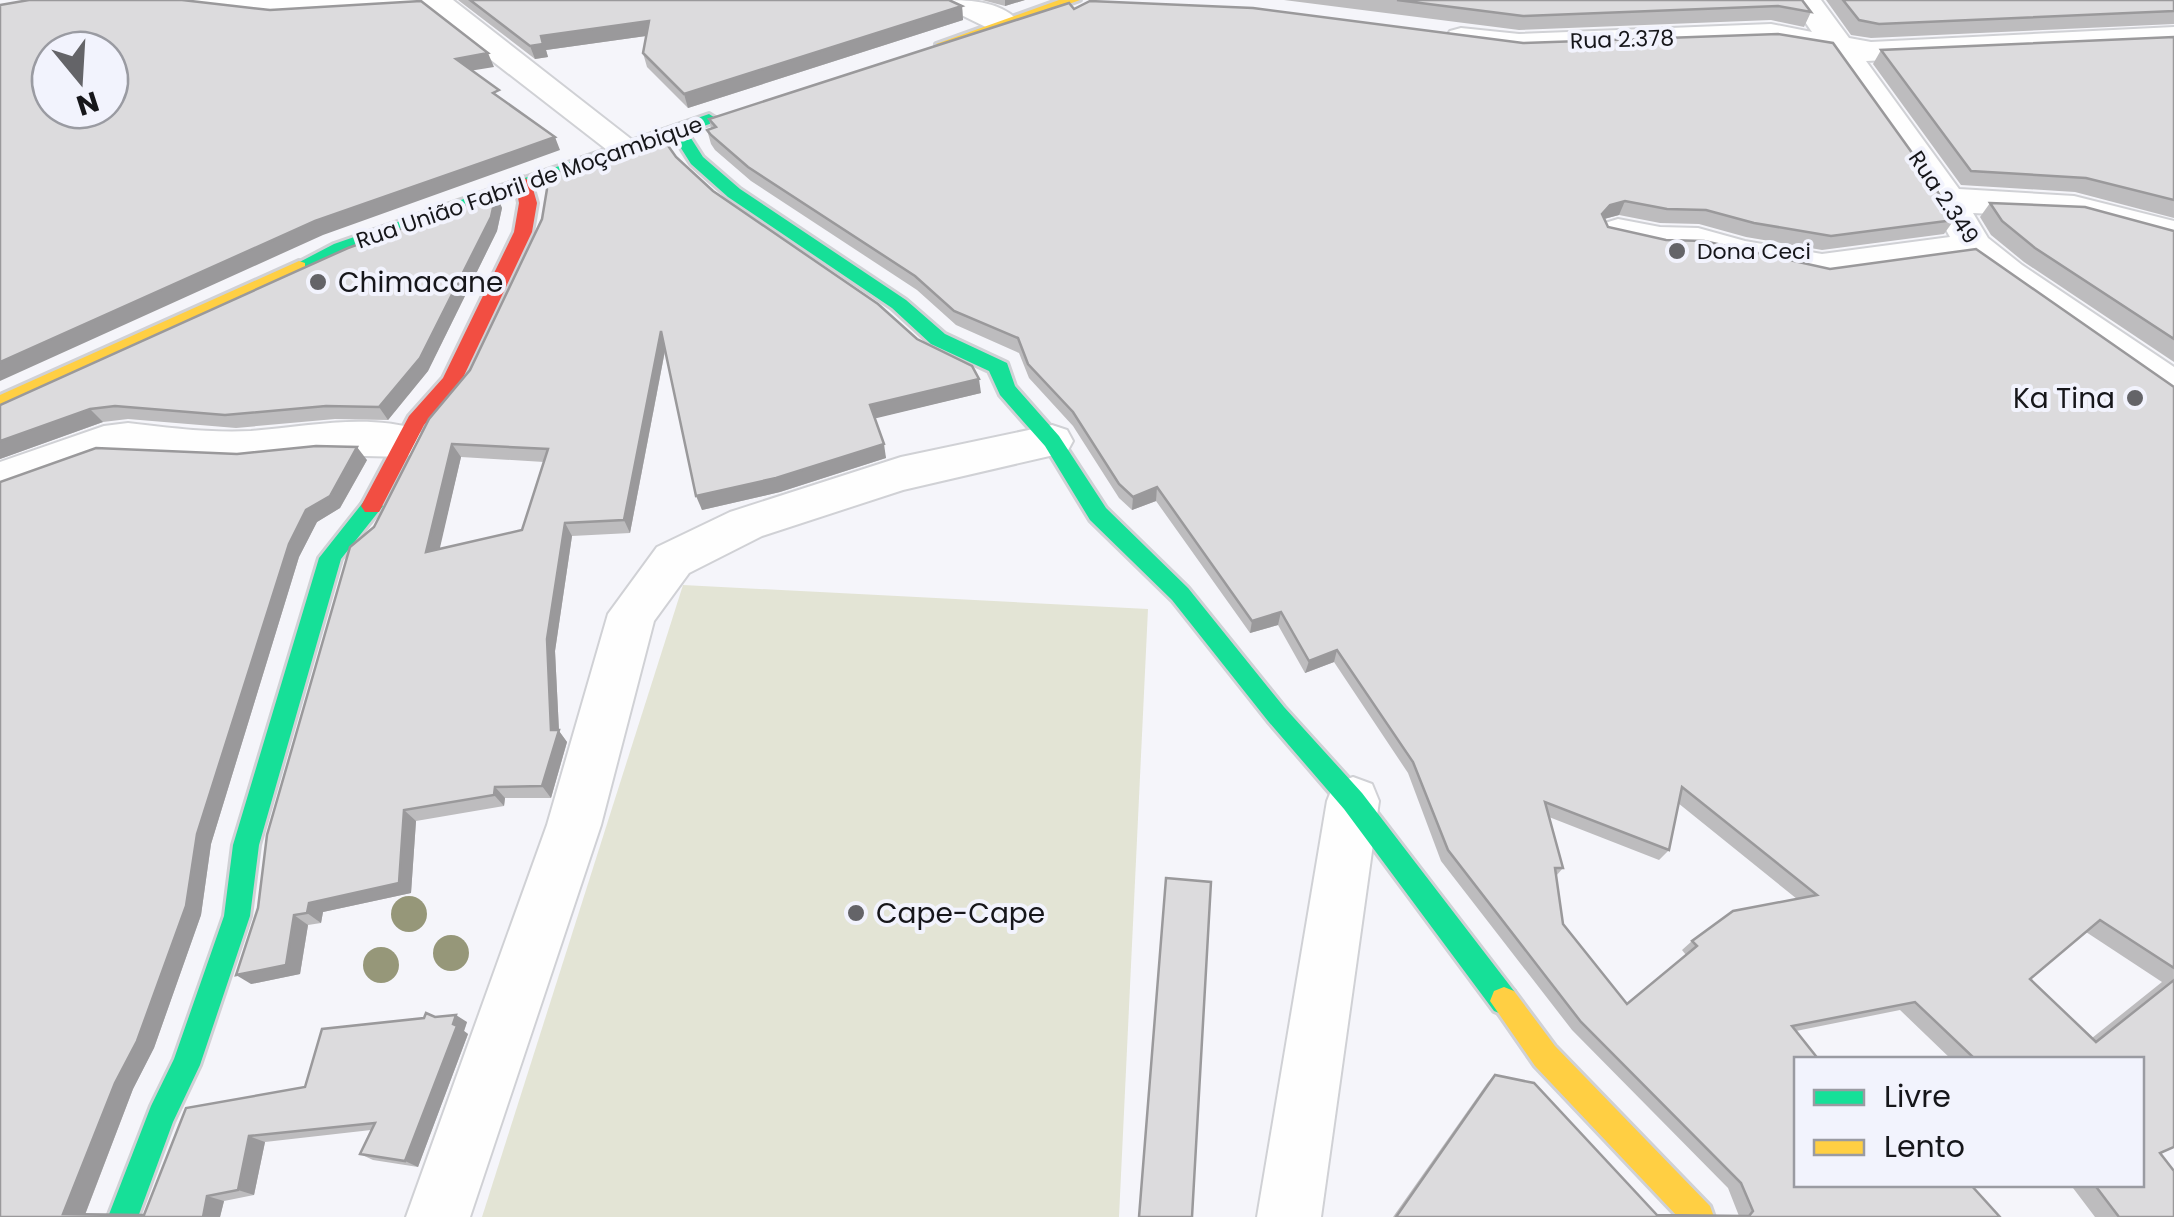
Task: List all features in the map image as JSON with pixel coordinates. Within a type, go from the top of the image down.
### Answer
[{"type":"street","points":[[179,0],[278,11],[434,0],[623,146]]},
{"type":"street","points":[[956,0],[1005,24]]},
{"type":"street","name":"Rua 2.349","points":[[1805,0],[1948,200],[1974,246],[2077,323],[2174,386]]},
{"type":"street","points":[[918,53],[1079,2]]},
{"type":"street","name":"Rua 2.378","points":[[1422,33],[1519,44],[1771,34],[1810,38],[1837,48],[1870,52],[2174,37]]},
{"type":"street","name":"Rua União Fabril de Moçambique","points":[[0,403],[340,248],[623,146],[727,114]]},
{"type":"street","points":[[677,130],[697,160],[734,192],[899,304],[938,338],[1000,368],[998,372],[1007,390],[1052,441],[1098,514],[1180,594],[1276,714],[1353,801],[1545,1056],[1698,1217]]},
{"type":"street","points":[[124,1217],[186,1065],[236,916],[246,845],[330,558],[339,539],[362,525],[404,440],[451,382],[527,218],[523,182]]},
{"type":"street","points":[[1948,200],[2074,206],[2174,233]]},
{"type":"street","points":[[1618,231],[1660,239],[1707,226],[1744,253],[1822,266],[1974,246]]},
{"type":"street","points":[[0,479],[104,442],[128,438],[184,446],[248,447],[326,439],[404,440]]},
{"type":"street","points":[[438,1217],[574,826],[632,614],[673,560],[746,524],[901,474],[1052,441]]},
{"type":"street","points":[[1289,1217],[1353,801]]},
{"type":"shaded area","name":"Cape-Cape","points":[[683,585],[1148,609],[1119,1217],[482,1217]]},
{"type":"building","points":[[29,0],[182,0],[270,10],[421,1],[488,53],[456,59],[499,90],[493,93],[555,137],[315,221],[0,362],[0,5]]},
{"type":"building","points":[[470,0],[949,0],[962,6],[684,94],[643,53],[649,21],[541,36],[543,44],[530,46]]},
{"type":"building","points":[[1397,0],[1802,0],[1811,12],[1778,6],[1523,16]]},
{"type":"building","points":[[1843,0],[2174,0],[2174,11],[1879,24],[1859,20]]},
{"type":"building","points":[[1090,1],[1253,8],[1523,43],[1778,34],[1833,43],[1928,175],[1954,220],[1831,236],[1706,210],[1667,209],[1625,201],[1610,205],[1602,214],[1608,227],[1666,240],[1704,241],[1830,269],[1976,249],[2174,387],[2174,968],[2100,920],[2030,979],[2096,1042],[2174,980],[2174,1147],[2160,1153],[2174,1171],[2174,1217],[2119,1217],[2096,1187],[2144,1187],[2144,1057],[1973,1057],[1915,1002],[1792,1026],[1817,1057],[1794,1057],[1794,1187],[1973,1187],[2000,1217],[1396,1217],[1495,1075],[1534,1083],[1657,1215],[1749,1216],[1753,1211],[1741,1183],[1581,1022],[1448,850],[1413,762],[1337,650],[1309,661],[1281,612],[1252,621],[1157,487],[1133,497],[1119,484],[1073,412],[1028,364],[1018,338],[954,311],[915,276],[748,167],[707,130],[716,127],[709,119],[1069,3],[1074,9]],"holes":[[[1682,787],[1817,895],[1733,911],[1692,941],[1697,946],[1627,1004],[1563,924],[1555,868],[1563,868],[1545,802],[1669,850]]]},
{"type":"building","points":[[2174,37],[2174,200],[2086,178],[1971,171],[1881,50]]},
{"type":"building","points":[[664,140],[676,157],[713,191],[878,304],[917,339],[972,366],[979,379],[870,405],[884,444],[776,478],[696,496],[661,331],[624,520],[565,523],[547,639],[551,730],[559,730],[542,786],[495,787],[494,795],[404,810],[399,883],[309,903],[307,913],[294,915],[286,965],[236,975],[258,908],[267,835],[350,547],[374,527],[429,419],[470,370],[542,219],[547,189],[543,176]],"holes":[[[452,444],[548,449],[522,530],[426,552]]]},
{"type":"building","points":[[496,194],[491,217],[420,358],[379,407],[326,406],[225,415],[115,406],[90,409],[0,441],[0,405],[348,248]]},
{"type":"building","points":[[1990,203],[2085,207],[2174,231],[2174,339],[2035,248],[2002,221]]},
{"type":"building","points":[[316,446],[357,447],[330,496],[306,510],[289,544],[197,834],[186,906],[137,1041],[115,1083],[63,1214],[144,1215],[186,1108],[305,1087],[322,1029],[424,1018],[426,1013],[435,1017],[456,1015],[453,1024],[457,1026],[405,1161],[360,1154],[375,1123],[249,1136],[238,1190],[207,1196],[203,1217],[0,1217],[0,482],[96,448],[237,454]]},
{"type":"building","points":[[1166,878],[1211,882],[1192,1217],[1139,1217]]},
{"type":"traffic: fast","points":[[299,267],[340,248],[709,119]]},
{"type":"traffic: fast","points":[[677,129],[697,160],[734,193],[899,304],[938,339],[1000,368],[998,372],[1007,390],[1052,441],[1098,514],[1180,594],[1276,714],[1353,801],[1504,1001]]},
{"type":"traffic: fast","points":[[123,1217],[161,1116],[186,1065],[237,916],[246,845],[330,558],[372,506]]},
{"type":"traffic: slow","points":[[944,44],[1073,0]]},
{"type":"traffic: slow","points":[[0,403],[299,267]]},
{"type":"traffic: slow","points":[[1504,1001],[1545,1056],[1699,1217]]},
{"type":"traffic: jam","points":[[372,506],[416,421],[451,382],[523,232],[528,203],[523,182]]},
{"type":"place","name":"Dona Ceci","points":[[1677,251]]},
{"type":"place","name":"Chimacane","points":[[318,282]]},
{"type":"place","name":"Ka Tina","points":[[2135,398]]},
{"type":"place","name":"Cape-Cape","points":[[856,913]]}]
